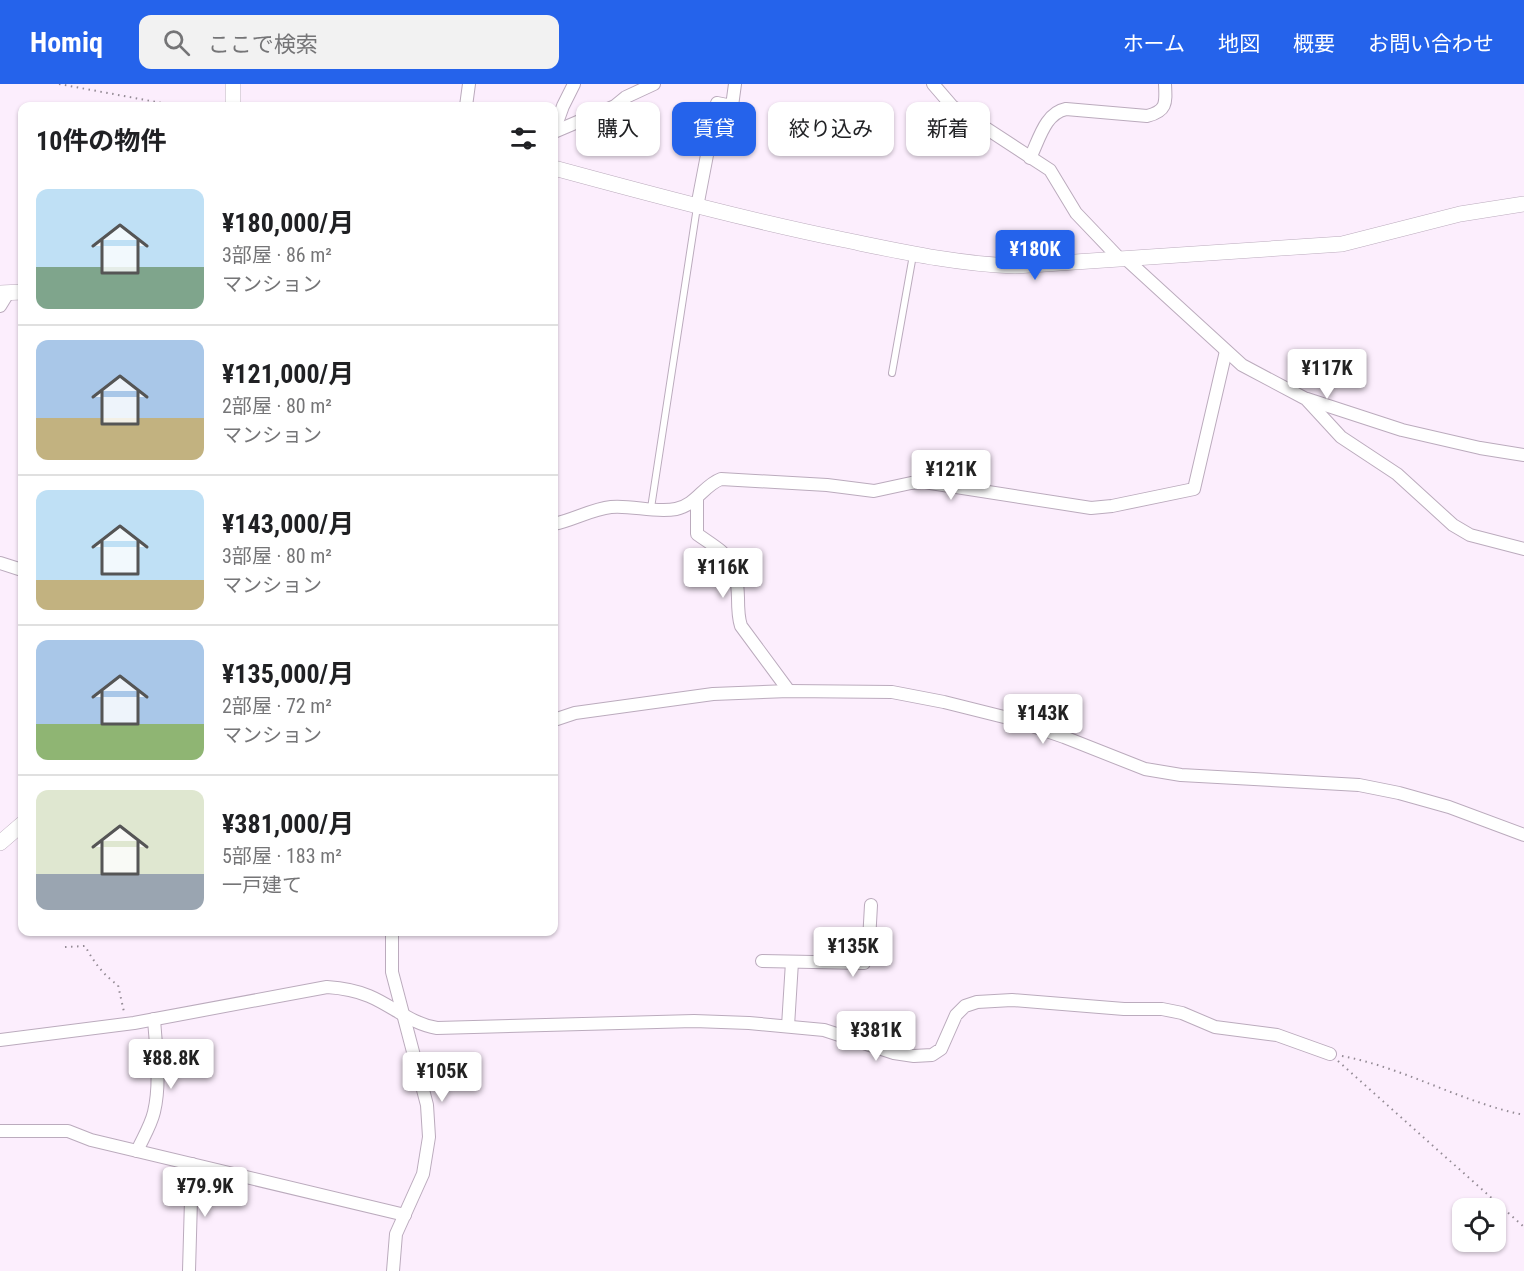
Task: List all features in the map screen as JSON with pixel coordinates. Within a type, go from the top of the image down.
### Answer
[{"type":"street","points":[[233,84],[233,102]]},
{"type":"street","points":[[467,102],[469,84]]},
{"type":"street","points":[[558,120],[574,84]]},
{"type":"street","points":[[558,130],[615,106],[626,97],[654,84]]},
{"type":"street","points":[[697,207],[717,103],[732,106],[735,84]]},
{"type":"street","points":[[933,84],[952,106],[1050,170],[1076,213],[1122,258],[1242,365],[1306,399],[1402,430],[1480,448],[1524,455]]},
{"type":"street","points":[[1030,158],[1050,116],[1058,111],[1147,116],[1157,114],[1163,109],[1166,100],[1165,84]]},
{"type":"street","points":[[558,169],[776,226],[953,262],[1016,266],[1342,244],[1460,214],[1524,204]]},
{"type":"street","points":[[558,523],[610,507],[675,509],[697,498],[711,483],[721,479],[827,484],[874,491],[924,482],[1091,507],[1112,506],[1194,489],[1226,351]]},
{"type":"street","points":[[1306,399],[1341,437],[1397,474],[1453,525],[1470,535],[1524,549]]},
{"type":"street","points":[[697,498],[697,534],[728,556],[735,567],[741,626],[789,692]]},
{"type":"street","points":[[0,563],[18,569]]},
{"type":"street","points":[[558,719],[575,713],[713,694],[892,692],[1012,719],[1145,769],[1181,775],[1271,778],[1359,785],[1449,807],[1524,835]]},
{"type":"street","points":[[0,843],[18,827]]},
{"type":"street","points":[[762,961],[864,963],[869,940],[871,905]]},
{"type":"street","points":[[392,936],[392,972],[427,1106],[429,1137],[423,1174],[396,1234],[393,1271]]},
{"type":"street","points":[[788,1026],[792,962]]},
{"type":"street","points":[[0,1040],[154,1020],[327,987],[348,989],[371,997],[423,1026],[437,1028],[694,1021],[749,1023],[824,1030],[894,1053],[914,1056],[932,1055],[941,1049],[956,1015],[965,1006],[977,1002],[1024,1001],[1124,1009],[1162,1009],[1182,1013],[1215,1027],[1277,1035],[1330,1054]]},
{"type":"street","points":[[137,1151],[154,1115],[156,1101],[157,1063],[154,1020]]},
{"type":"street","points":[[0,1131],[68,1131],[91,1140],[405,1215]]},
{"type":"street","points":[[189,1271],[192,1164]]},
{"type":"lane","points":[[651,508],[697,207]]},
{"type":"lane","points":[[892,373],[913,254]]},
{"type":"path","points":[[59,84],[156,102]]},
{"type":"path","points":[[65,947],[85,946],[95,964],[118,985],[127,1024]]},
{"type":"path","points":[[1330,1054],[1345,1056],[1384,1068],[1498,1109],[1524,1115]]},
{"type":"path","points":[[1330,1054],[1524,1227]]}]
